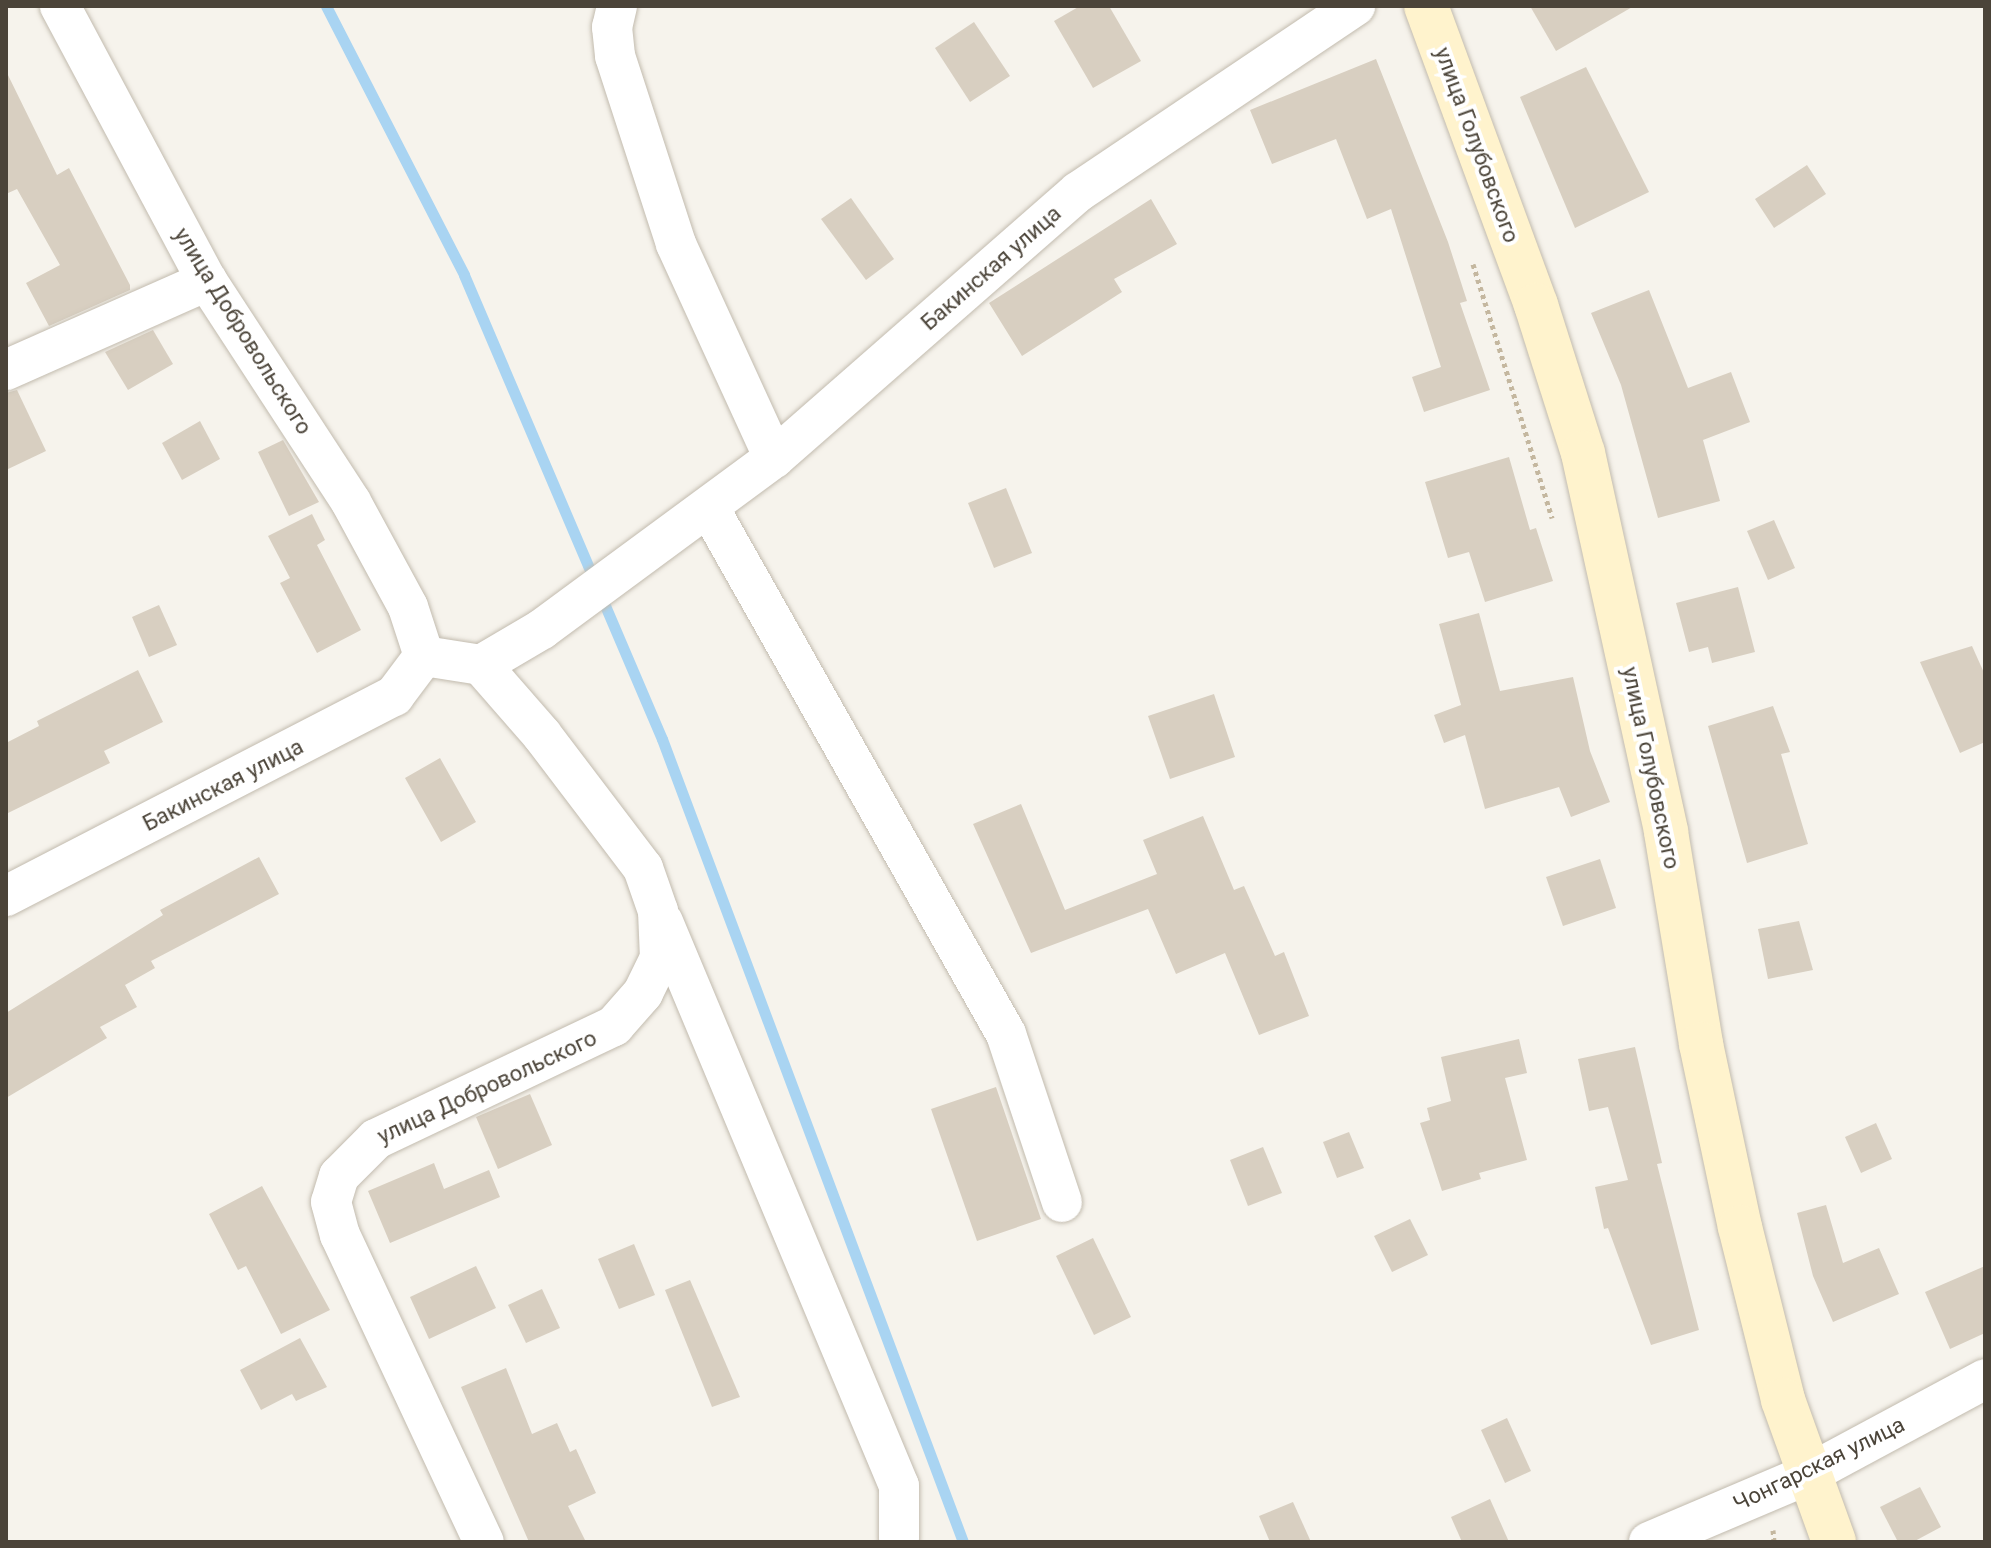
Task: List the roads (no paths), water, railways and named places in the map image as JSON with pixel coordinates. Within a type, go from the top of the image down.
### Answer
[{"type":"street","name":"улица Добровольского","points":[[60,6],[207,281],[351,502],[408,607],[424,656]]},
{"type":"street","points":[[617,6],[612,27],[615,56],[676,244],[774,458]]},
{"type":"street","name":"Бакинская улица","points":[[481,665],[542,629],[646,556],[774,458],[1078,192],[1355,6]]},
{"type":"street","name":"улица Голубовского","points":[[1426,6],[1536,305],[1583,453],[1666,832],[1701,1044],[1740,1227],[1783,1400],[1789,1482],[1834,1542]]},
{"type":"street","points":[[6,370],[207,281]]},
{"type":"street","points":[[709,508],[1006,1034],[1062,1202]]},
{"type":"street","points":[[424,656],[481,665]]},
{"type":"street","name":"Бакинская улица","points":[[6,896],[394,696],[424,656]]},
{"type":"street","name":"улица Добровольского","points":[[481,665],[542,735],[643,868],[658,911],[660,958],[643,993],[614,1026],[376,1139],[339,1176],[331,1202],[340,1235],[484,1542]]},
{"type":"street","points":[[658,911],[899,1486],[896,1541]]},
{"type":"street","name":"Чонгарская улица","points":[[1649,1542],[1789,1482],[1985,1379]]},
{"type":"waterway","points":[[326,6],[464,275],[662,739],[963,1542]]}]
